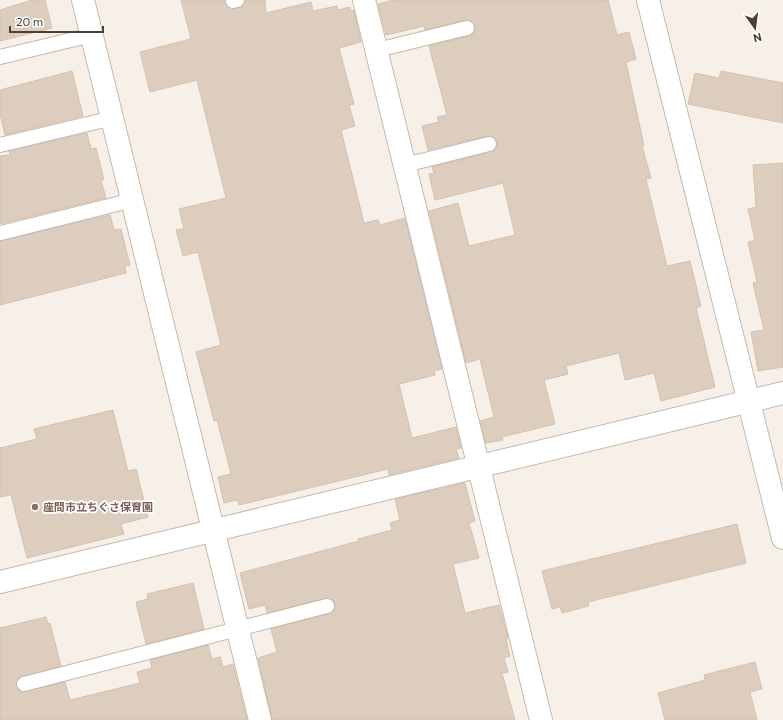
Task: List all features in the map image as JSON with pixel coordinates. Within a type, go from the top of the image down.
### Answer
[{"type":"street","points":[[83,0],[260,720]]},
{"type":"street","points":[[364,0],[541,720]]},
{"type":"street","points":[[648,0],[783,538]]},
{"type":"street","points":[[0,582],[479,467],[748,400],[783,393]]},
{"type":"lane","points":[[377,50],[467,28]]},
{"type":"lane","points":[[0,57],[92,35]]},
{"type":"lane","points":[[0,145],[112,118]]},
{"type":"lane","points":[[405,165],[489,144]]},
{"type":"lane","points":[[1,233],[133,200]]},
{"type":"lane","points":[[24,684],[328,606]]},
{"type":"building","points":[[32,0],[45,0],[52,28],[0,41],[0,10]]},
{"type":"building","points":[[181,0],[225,0],[227,7],[235,9],[243,6],[245,0],[265,0],[266,13],[311,2],[313,11],[337,6],[338,10],[350,7],[351,11],[354,10],[361,42],[339,48],[354,104],[349,105],[355,126],[341,130],[364,223],[378,220],[380,225],[405,218],[442,369],[434,371],[435,375],[399,384],[412,438],[456,427],[461,448],[456,449],[459,458],[389,475],[388,469],[239,505],[237,500],[224,503],[218,477],[231,474],[217,420],[214,421],[196,352],[221,345],[198,252],[183,256],[176,230],[184,229],[179,209],[226,198],[197,80],[150,92],[140,52],[191,39]]},
{"type":"building","points":[[393,0],[608,0],[617,35],[629,32],[636,59],[626,62],[644,146],[642,146],[651,178],[646,179],[667,266],[690,261],[701,306],[696,308],[715,387],[661,401],[654,373],[625,380],[619,353],[566,366],[568,374],[544,380],[555,424],[502,437],[503,440],[486,443],[480,421],[494,417],[480,359],[466,363],[429,211],[458,203],[469,246],[515,235],[503,183],[435,200],[429,174],[434,173],[432,167],[491,152],[497,147],[497,142],[495,138],[487,136],[428,150],[422,126],[439,122],[437,117],[447,115],[429,46],[469,36],[473,34],[475,26],[473,22],[465,20],[425,30],[424,26],[386,35],[378,4]]},
{"type":"building","points":[[72,71],[83,116],[5,135],[0,114],[0,90]]},
{"type":"building","points":[[721,71],[783,83],[783,123],[688,104],[695,73],[719,78]]},
{"type":"building","points":[[87,133],[91,149],[96,148],[104,180],[101,180],[106,198],[0,224],[0,156],[10,155],[9,151]]},
{"type":"building","points":[[783,163],[783,367],[758,371],[751,332],[764,330],[753,283],[757,282],[748,242],[755,240],[748,209],[756,207],[753,165]]},
{"type":"building","points":[[110,215],[114,230],[121,229],[130,265],[125,266],[126,273],[0,305],[0,241]]},
{"type":"building","points":[[113,410],[128,471],[136,469],[148,517],[121,524],[124,534],[27,558],[11,495],[0,497],[0,448],[37,439],[34,429]]},
{"type":"building","points":[[465,483],[475,521],[469,523],[479,558],[453,564],[465,613],[499,605],[508,638],[506,639],[510,656],[504,658],[508,672],[502,673],[515,720],[272,720],[258,658],[277,652],[271,629],[329,614],[333,612],[335,604],[333,600],[325,598],[267,613],[265,605],[249,609],[240,573],[359,541],[358,539],[392,530],[390,523],[400,520],[395,499]]},
{"type":"building","points":[[737,524],[746,563],[588,602],[589,606],[562,613],[560,607],[552,609],[542,571]]},
{"type":"building","points":[[193,583],[204,629],[146,644],[136,602],[148,599],[147,594]]},
{"type":"building","points":[[46,617],[48,624],[50,623],[61,666],[18,678],[16,686],[21,692],[65,682],[70,700],[140,683],[137,672],[152,668],[150,660],[208,645],[212,659],[220,657],[223,667],[233,664],[247,720],[0,720],[0,628]]},
{"type":"building","points":[[755,662],[762,689],[750,692],[757,720],[665,720],[658,693],[705,680],[704,675]]},
{"type":"place","name":"座間市立ちぐさ保育園","points":[[35,507]]}]
